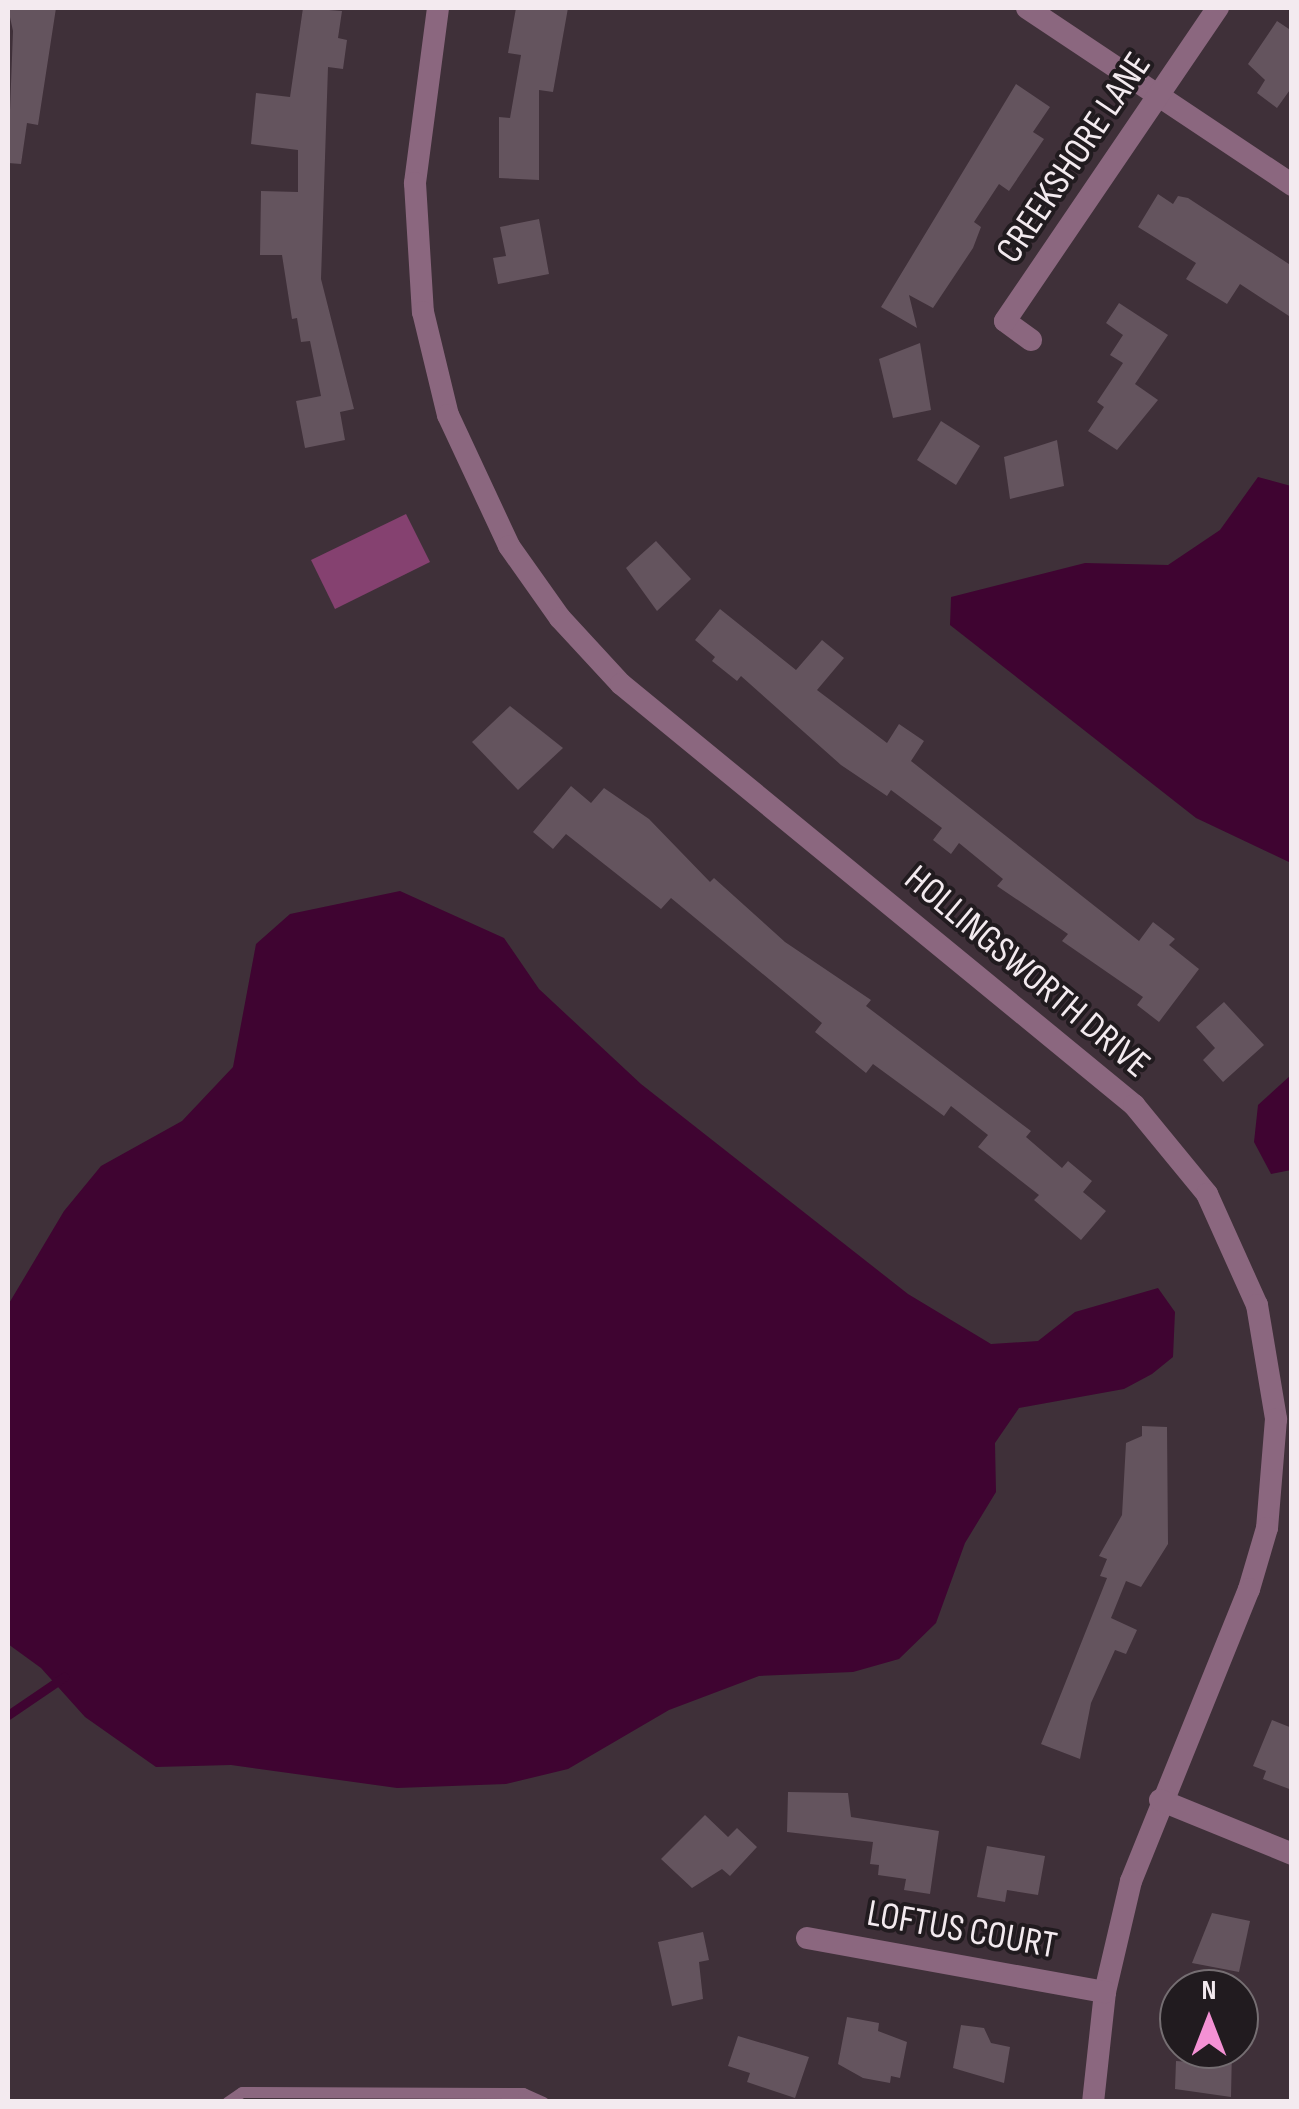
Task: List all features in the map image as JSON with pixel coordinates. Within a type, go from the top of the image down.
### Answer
[{"type":"street","name":"HOLLINGSWORTH DRIVE","points":[[438,8],[415,183],[423,312],[465,460],[522,566],[621,684],[1134,1104],[1188,1165],[1244,1266],[1271,1364],[1273,1495],[1249,1590],[1160,1800],[1131,1882],[1105,1992],[1093,2102]]},
{"type":"street","points":[[1027,8],[1292,184]]},
{"type":"street","name":"CREEKSHORE LANE","points":[[1031,340],[1005,321],[1218,8]]},
{"type":"street","points":[[1160,1800],[1292,1854]]},
{"type":"street","name":"LOFTUS COURT","points":[[806,1938],[1105,1992]]},
{"type":"lane","points":[[227,2102],[242,2092],[523,2093],[543,2102]]},
{"type":"shaded area","points":[[1258,477],[1291,486],[1291,863],[1196,818],[950,625],[951,597],[1085,563],[1168,565],[1220,530]]},
{"type":"shaded area","points":[[406,514],[430,562],[335,609],[311,560]]},
{"type":"shaded area","points":[[400,891],[504,938],[539,989],[641,1084],[908,1294],[991,1344],[1038,1341],[1075,1312],[1158,1288],[1175,1312],[1173,1357],[1152,1374],[1124,1389],[1019,1408],[995,1443],[996,1492],[965,1543],[936,1623],[899,1659],[853,1672],[759,1676],[669,1710],[568,1769],[506,1784],[397,1788],[231,1765],[156,1767],[85,1717],[41,1668],[8,1644],[8,1305],[64,1211],[101,1166],[182,1121],[233,1067],[256,944],[290,914]]},
{"type":"shaded area","points":[[1291,1075],[1291,1170],[1271,1174],[1254,1142],[1258,1105]]},
{"type":"building","points":[[8,8],[56,8],[38,125],[27,123],[21,164],[8,163],[13,31]]},
{"type":"building","points":[[303,8],[342,11],[338,38],[347,40],[343,69],[328,67],[321,279],[354,409],[340,412],[345,440],[305,448],[296,401],[321,396],[310,341],[301,342],[297,318],[292,319],[282,255],[260,255],[261,191],[298,192],[298,150],[251,144],[256,93],[290,97]]},
{"type":"building","points":[[516,8],[568,8],[553,92],[539,90],[539,180],[499,178],[499,117],[510,118],[521,55],[508,53]]},
{"type":"building","points":[[1277,21],[1292,31],[1292,87],[1277,108],[1257,93],[1265,80],[1248,64]]},
{"type":"building","points":[[1016,84],[1050,107],[1033,132],[1044,139],[1009,191],[999,184],[974,222],[981,227],[973,248],[933,308],[909,295],[917,328],[881,307]]},
{"type":"building","points":[[1158,194],[1173,204],[1178,196],[1188,198],[1292,266],[1292,318],[1240,284],[1227,304],[1186,279],[1196,263],[1138,227]]},
{"type":"building","points":[[539,219],[549,274],[498,284],[493,258],[506,256],[500,227]]},
{"type":"building","points":[[1119,303],[1168,335],[1135,384],[1158,400],[1117,450],[1088,431],[1104,407],[1097,402],[1123,363],[1110,355],[1123,335],[1106,323]]},
{"type":"building","points":[[920,343],[931,410],[893,418],[879,359]]},
{"type":"building","points":[[941,421],[980,446],[956,485],[917,460]]},
{"type":"building","points":[[1057,440],[1064,486],[1010,499],[1004,457]]},
{"type":"building","points":[[656,541],[691,579],[657,611],[626,568]]},
{"type":"building","points":[[720,609],[796,670],[822,640],[844,658],[817,690],[887,743],[899,724],[924,741],[911,761],[1139,941],[1153,922],[1175,939],[1169,945],[1199,969],[1159,1022],[1137,1005],[1143,997],[1062,941],[1068,934],[997,886],[1003,879],[959,843],[951,854],[933,840],[942,828],[891,790],[887,796],[841,765],[741,676],[737,681],[712,661],[715,657],[695,640]]},
{"type":"building","points":[[510,706],[563,748],[518,790],[472,742]]},
{"type":"building","points":[[571,786],[591,803],[604,788],[649,819],[710,882],[714,878],[785,942],[871,1000],[866,1006],[1031,1131],[1026,1137],[1062,1168],[1068,1161],[1092,1181],[1083,1192],[1106,1211],[1081,1240],[1034,1200],[1039,1195],[978,1147],[988,1135],[951,1106],[944,1116],[873,1064],[866,1073],[815,1032],[822,1023],[671,898],[661,909],[566,834],[553,849],[533,832]]},
{"type":"building","points":[[1224,1002],[1264,1045],[1223,1082],[1203,1060],[1215,1048],[1196,1027]]},
{"type":"building","points":[[1142,1426],[1167,1427],[1168,1544],[1141,1587],[1126,1581],[1111,1618],[1137,1630],[1126,1654],[1115,1650],[1091,1703],[1080,1759],[1041,1744],[1107,1578],[1100,1576],[1107,1559],[1099,1556],[1122,1515],[1126,1443],[1142,1436]]},
{"type":"building","points":[[1272,1720],[1292,1728],[1292,1790],[1263,1779],[1266,1771],[1253,1766]]},
{"type":"building","points":[[788,1792],[848,1793],[851,1817],[939,1831],[930,1894],[904,1890],[906,1879],[878,1875],[879,1865],[870,1864],[873,1842],[787,1832]]},
{"type":"building","points":[[705,1815],[728,1837],[737,1828],[757,1847],[730,1876],[722,1869],[692,1888],[661,1859]]},
{"type":"building","points":[[987,1846],[1045,1856],[1038,1895],[1007,1890],[1005,1902],[977,1897]]},
{"type":"building","points":[[1212,1913],[1250,1921],[1240,1969],[1192,1963]]},
{"type":"building","points":[[703,1932],[709,1960],[699,1962],[703,1999],[672,2006],[658,1942]]},
{"type":"building","points":[[847,2017],[879,2023],[878,2031],[907,2042],[900,2078],[891,2076],[890,2083],[863,2078],[838,2064]]},
{"type":"building","points":[[961,2025],[984,2028],[991,2043],[1010,2047],[1004,2083],[953,2068]]},
{"type":"building","points":[[738,2036],[809,2057],[795,2098],[747,2082],[750,2073],[728,2066]]},
{"type":"building","points":[[1176,2069],[1232,2069],[1231,2097],[1175,2089]]},
{"type":"waterway","points":[[8,1715],[64,1677]]}]
